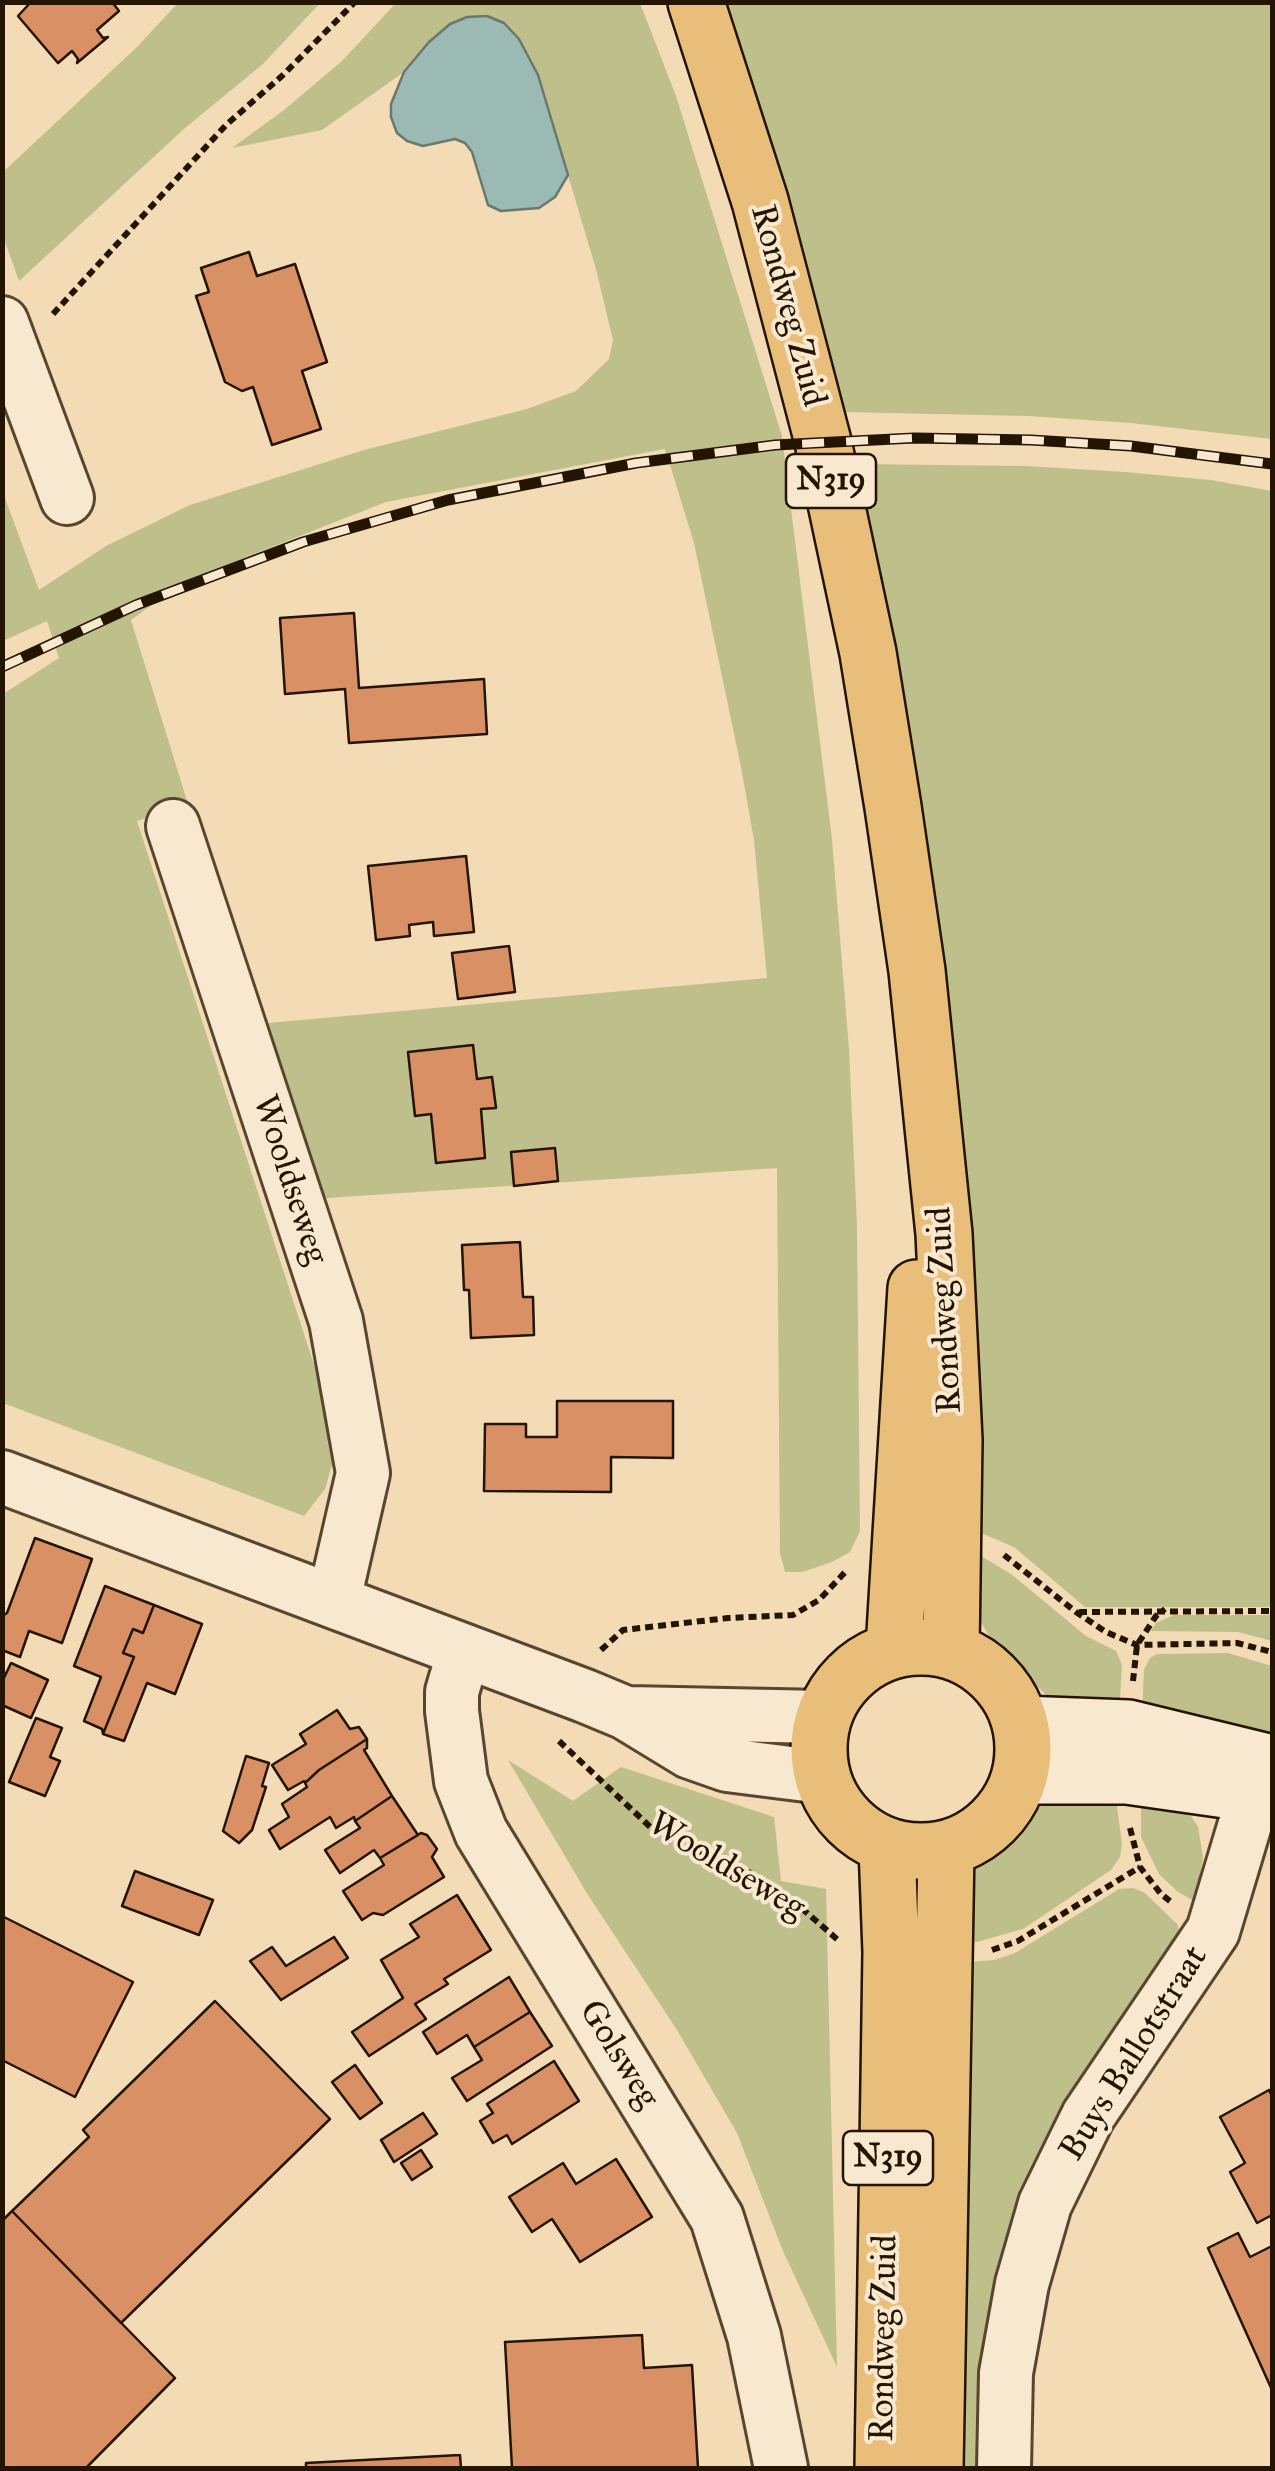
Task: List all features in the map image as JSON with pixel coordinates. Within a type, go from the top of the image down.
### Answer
[{"type":"main road","name":"Rondweg Zuid","points":[[696,2],[760,201],[822,442],[868,653],[918,970],[946,1271],[954,1440],[952,1650]]},
{"type":"main road","name":"Rondweg Zuid","points":[[894,1650],[919,1234],[918,970]]},
{"type":"main road","points":[[922,1646],[952,1650],[982,1666],[1006,1692],[1021,1750],[1010,1800],[994,1823],[972,1839],[946,1850],[916,1852],[887,1847],[858,1831],[836,1807],[822,1776],[818,1746],[823,1716],[838,1687],[863,1663],[894,1650],[922,1646]]},
{"type":"main road","points":[[1021,1750],[1127,1776],[1267,1780]]},
{"type":"main road","name":"Rondweg Zuid","points":[[882,2468],[891,1952],[887,1847]]},
{"type":"main road","name":"Rondweg Zuid","points":[[935,2468],[946,1850]]},
{"type":"street","points":[[9,340],[66,498]]},
{"type":"street","name":"Wooldseweg","points":[[173,826],[336,1322],[363,1473],[334,1600]]},
{"type":"street","points":[[2,1477],[626,1713],[690,1752],[727,1765],[822,1776]]},
{"type":"street","name":"Golsweg","points":[[464,1650],[452,1692],[461,1781],[481,1832],[717,2218],[754,2336],[780,2468]]},
{"type":"street","points":[[626,1713],[823,1716]]},
{"type":"street","name":"Buys Ballotstraat","points":[[1004,2468],[1006,2373],[1022,2284],[1045,2204],[1088,2116],[1213,1931],[1267,1780]]},
{"type":"path","points":[[9,340],[355,2]]},
{"type":"path","points":[[1165,1610],[1156,1616],[1137,1645],[1237,1642],[1272,1652]]},
{"type":"path","points":[[1076,1612],[1272,1611]]},
{"type":"path","name":"Wooldseweg","points":[[546,1728],[662,1838],[744,1870],[790,1898],[824,1930],[852,1949],[891,1952]]},
{"type":"path","points":[[944,1957],[1018,1942],[1140,1867]]},
{"type":"green space","points":[[178,3],[320,3],[263,64],[185,128],[19,281],[3,236],[3,172],[136,48]]},
{"type":"green space","points":[[396,3],[640,3],[676,96],[782,436],[832,839],[849,1049],[857,1226],[860,1531],[850,1552],[802,1572],[785,1572],[780,1553],[777,1168],[312,1199],[257,1024],[767,978],[754,840],[741,767],[694,543],[665,449],[386,502],[183,582],[131,620],[188,804],[137,821],[333,1423],[334,1458],[325,1489],[304,1516],[3,1403],[3,694],[59,658],[47,621],[3,641],[2,490],[39,590],[106,546],[190,505],[364,450],[527,409],[576,391],[609,359],[613,340],[596,269],[538,75],[504,23],[487,16],[467,17],[450,24],[404,72],[322,130],[232,148],[342,61]]},
{"type":"green space","points":[[723,3],[1272,3],[1272,439],[1028,416],[843,412],[802,252],[755,92]]},
{"type":"green space","points":[[854,464],[1026,466],[1125,472],[1211,480],[1272,491],[1272,1607],[1085,1607],[1014,1547],[969,1528],[946,1027],[930,867],[903,698]]},
{"type":"green space","points":[[976,1553],[1011,1574],[1086,1636],[1116,1651],[1122,1665],[1119,1714],[1051,1700],[992,1641],[978,1617]]},
{"type":"green space","points":[[1174,1615],[1272,1615],[1272,1641],[1238,1632],[1151,1631],[1156,1623]]},
{"type":"green space","points":[[1228,1653],[1272,1666],[1272,1744],[1237,1738],[1217,1721],[1177,1713],[1142,1712],[1144,1670],[1150,1658],[1157,1654]]},
{"type":"green space","points":[[508,1760],[573,1801],[621,1767],[774,1817],[781,1881],[826,1889],[837,2367],[783,2251],[737,2133]]},
{"type":"green space","points":[[1115,1792],[1122,1844],[1120,1857],[1111,1870],[1023,1929],[977,1942],[958,1942],[965,1886],[978,1864],[1040,1807],[1060,1797]]},
{"type":"green space","points":[[1141,1796],[1184,1805],[1198,1827],[1203,1857],[1196,1902],[1159,1874],[1141,1837]]},
{"type":"green space","points":[[1133,1888],[1145,1893],[1178,1925],[1180,1940],[1114,2031],[981,2468],[950,2468],[959,1963],[994,1960],[1015,1953],[1119,1889]]},
{"type":"water","points":[[487,16],[504,23],[519,39],[538,75],[568,175],[555,197],[539,208],[501,211],[488,205],[472,152],[465,143],[455,139],[423,146],[407,141],[397,133],[391,117],[391,104],[404,72],[429,42],[450,24],[467,17]]},
{"type":"building","points":[[31,2],[112,2],[119,11],[97,30],[103,38],[108,37],[77,63],[72,51],[58,63],[18,16]]},
{"type":"building","points":[[249,252],[257,276],[295,264],[327,362],[302,371],[321,429],[272,445],[253,387],[242,391],[225,382],[196,296],[209,292],[201,268]]},
{"type":"building","points":[[354,613],[359,688],[484,679],[487,734],[349,743],[345,689],[285,694],[280,618]]},
{"type":"building","points":[[466,856],[474,932],[434,936],[433,922],[409,925],[410,936],[376,940],[368,866]]},
{"type":"building","points":[[509,946],[515,992],[458,999],[452,953]]},
{"type":"building","points":[[473,1045],[477,1079],[492,1077],[496,1108],[481,1109],[485,1158],[436,1163],[431,1114],[415,1116],[408,1052]]},
{"type":"building","points":[[555,1148],[558,1181],[514,1186],[511,1152]]},
{"type":"building","points":[[520,1242],[523,1297],[533,1297],[534,1335],[471,1338],[462,1245]]},
{"type":"building","points":[[557,1401],[673,1401],[673,1458],[611,1457],[611,1492],[484,1491],[485,1424],[526,1424],[526,1437],[557,1437]]},
{"type":"building","points":[[35,1538],[92,1559],[62,1643],[29,1631],[20,1657],[2,1650],[2,1616],[7,1613]]},
{"type":"building","points":[[105,1586],[154,1605],[143,1633],[133,1629],[123,1653],[134,1657],[103,1734],[102,1729],[84,1721],[101,1677],[74,1666]]},
{"type":"building","points":[[154,1605],[202,1624],[175,1694],[147,1683],[124,1741],[103,1734],[134,1657],[123,1653],[133,1629],[143,1633]]},
{"type":"building","points":[[11,1663],[48,1680],[31,1718],[2,1705],[2,1682]]},
{"type":"building","points":[[337,1710],[350,1729],[359,1727],[367,1739],[305,1783],[288,1790],[272,1765],[306,1744],[300,1734]]},
{"type":"building","points":[[36,1718],[62,1728],[50,1757],[60,1761],[45,1796],[9,1782]]},
{"type":"building","points":[[367,1739],[364,1750],[392,1796],[355,1821],[354,1817],[336,1828],[330,1817],[280,1849],[269,1830],[289,1817],[282,1804],[307,1787],[305,1783],[319,1770]]},
{"type":"building","points":[[246,1756],[269,1763],[252,1830],[239,1843],[223,1831]]},
{"type":"building","points":[[392,1796],[418,1835],[380,1858],[374,1850],[340,1873],[325,1850],[360,1828],[355,1821]]},
{"type":"building","points":[[421,1833],[437,1849],[432,1857],[444,1877],[383,1915],[373,1913],[362,1920],[343,1891],[384,1865],[380,1858]]},
{"type":"building","points":[[135,1871],[213,1900],[199,1935],[122,1906]]},
{"type":"building","points":[[457,1895],[491,1950],[444,1979],[448,1984],[415,2004],[426,2019],[369,2056],[352,2032],[403,1998],[381,1960],[419,1937],[410,1924]]},
{"type":"building","points":[[2,1916],[133,1982],[75,2097],[2,2060]]},
{"type":"building","points":[[334,1937],[348,1958],[281,2000],[250,1961],[272,1947],[286,1966]]},
{"type":"building","points":[[509,1977],[530,2012],[474,2047],[467,2035],[437,2054],[423,2032]]},
{"type":"building","points":[[215,2001],[330,2119],[121,2323],[12,2211],[89,2137],[83,2130]]},
{"type":"building","points":[[530,2012],[552,2046],[467,2101],[452,2078],[482,2060],[474,2047]]},
{"type":"building","points":[[554,2061],[579,2101],[512,2144],[507,2135],[493,2143],[480,2121],[493,2113],[487,2104]]},
{"type":"building","points":[[355,2065],[382,2103],[360,2119],[332,2082]]},
{"type":"building","points":[[1269,2090],[1272,2215],[1257,2223],[1230,2172],[1245,2163],[1220,2117]]},
{"type":"building","points":[[423,2113],[437,2134],[394,2162],[381,2140]]},
{"type":"building","points":[[421,2150],[432,2167],[412,2180],[401,2163]]},
{"type":"building","points":[[616,2159],[652,2217],[580,2262],[552,2219],[532,2232],[509,2197],[563,2163],[576,2184]]},
{"type":"building","points":[[12,2211],[175,2378],[86,2468],[2,2468],[2,2221]]},
{"type":"building","points":[[1238,2233],[1250,2257],[1272,2246],[1272,2390],[1208,2248]]},
{"type":"building","points":[[642,2335],[644,2368],[692,2365],[698,2468],[512,2468],[505,2342]]},
{"type":"building","points":[[460,2455],[461,2468],[306,2468],[306,2463]]},
{"type":"railway","points":[[2,667],[136,605],[303,542],[448,500],[636,463],[775,445],[914,438],[1131,446],[1272,464]]}]
